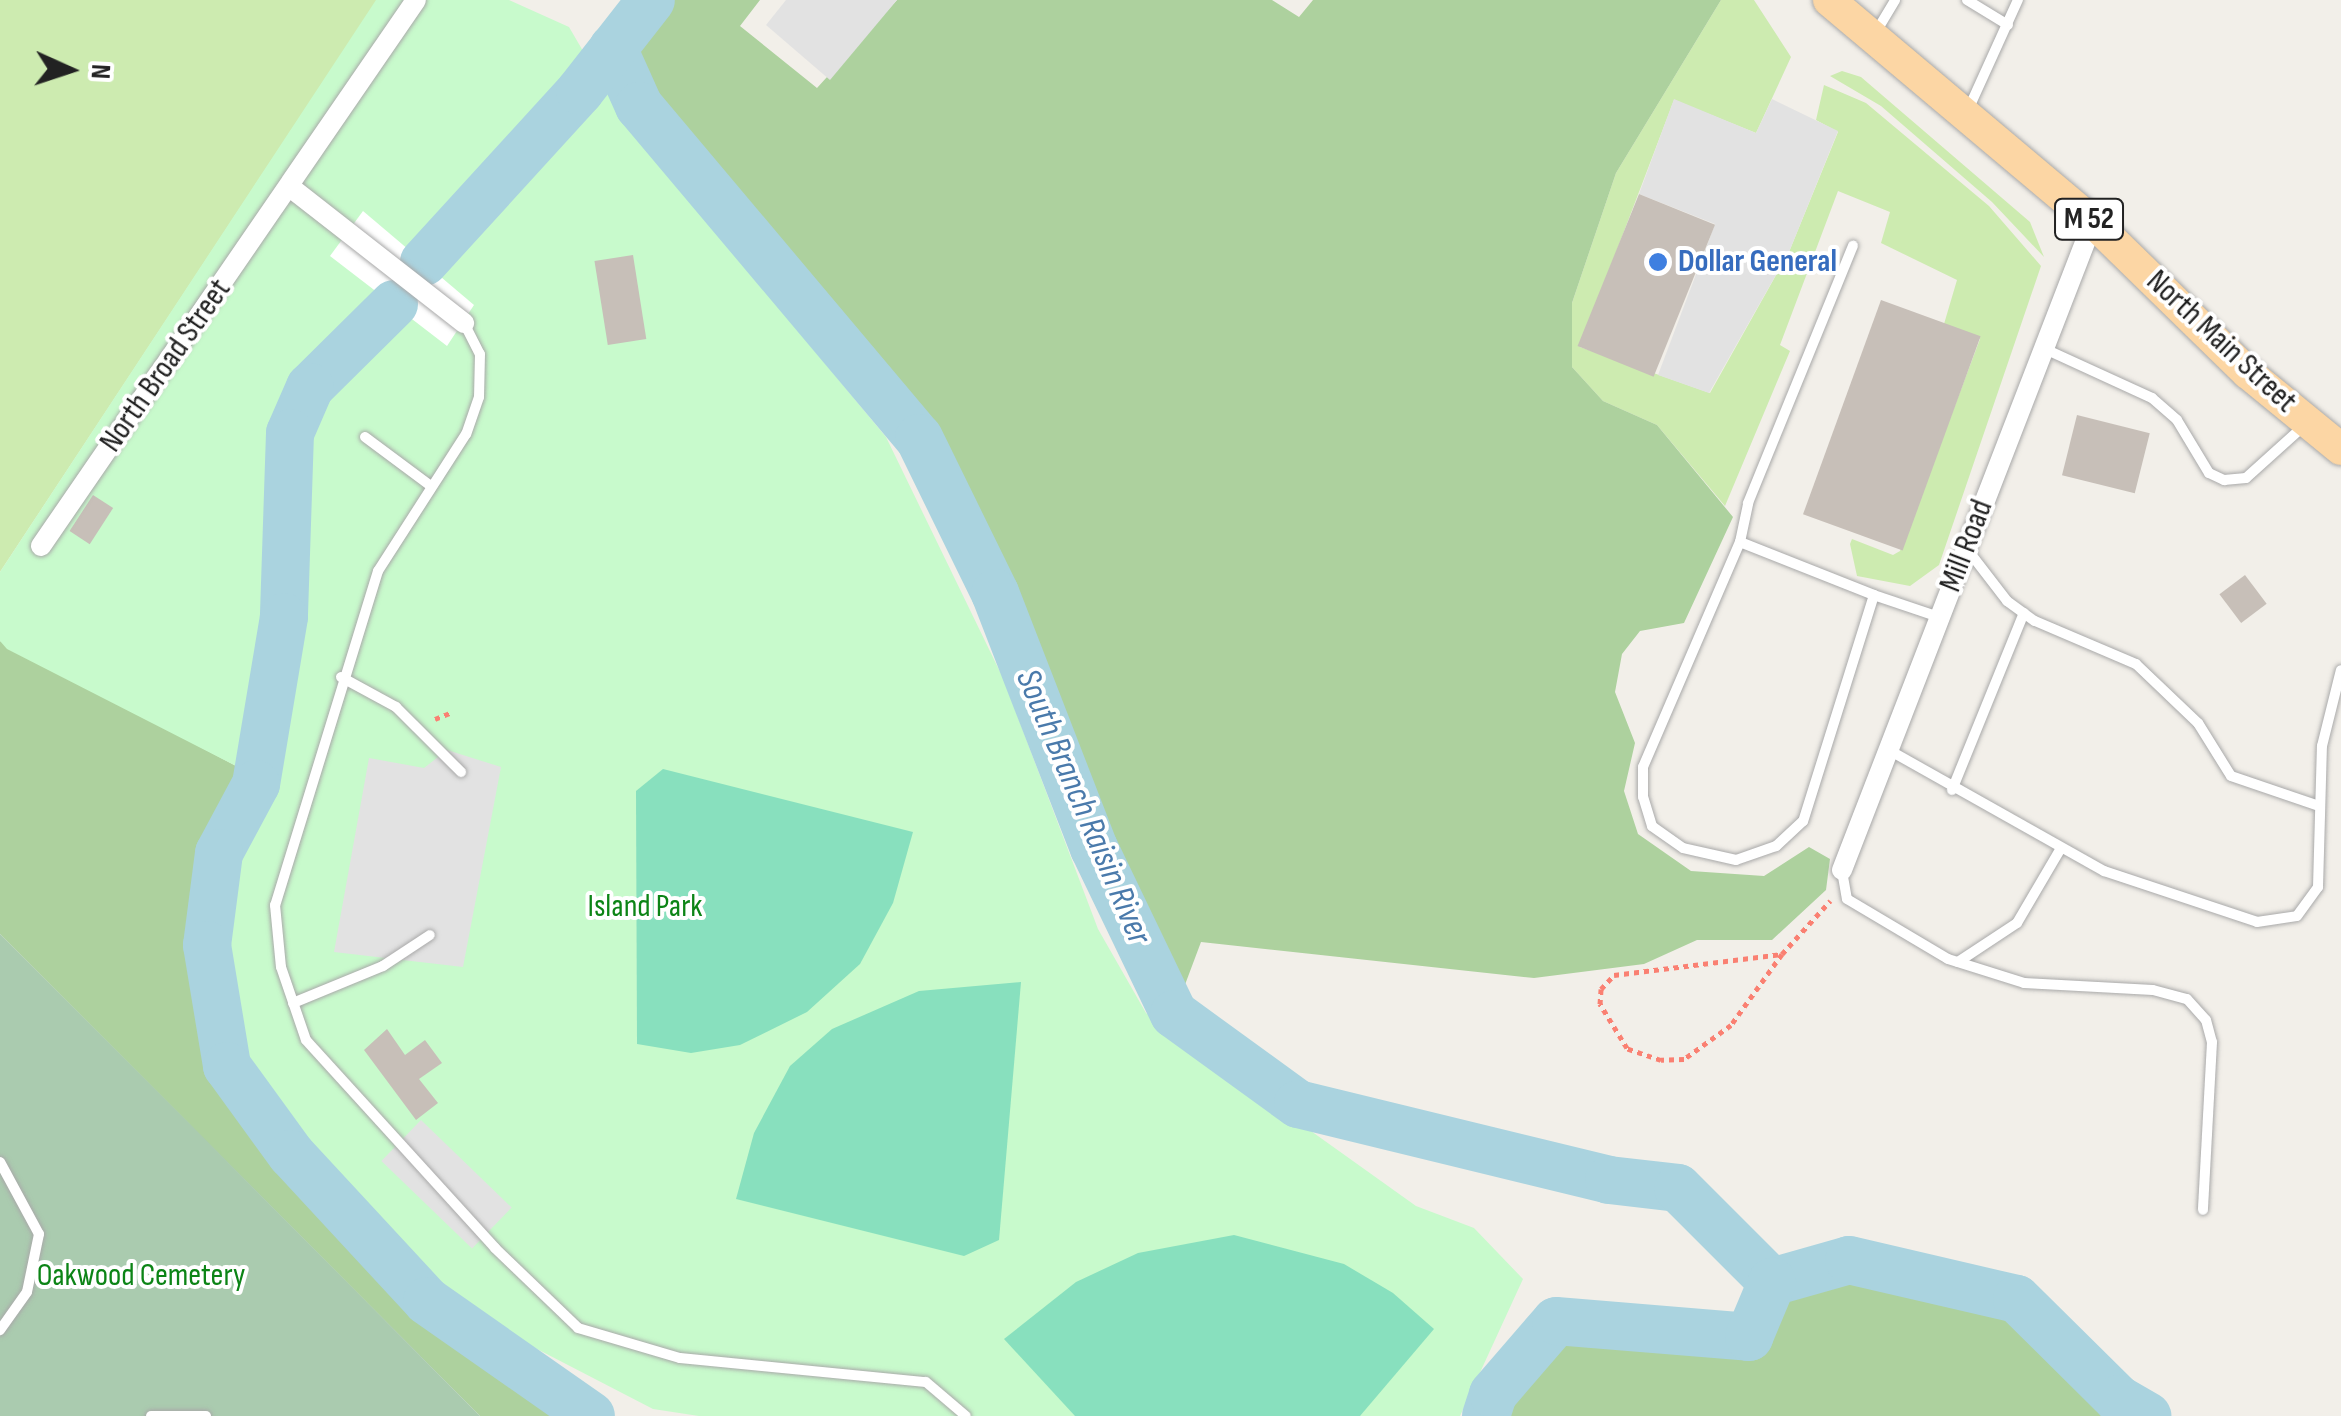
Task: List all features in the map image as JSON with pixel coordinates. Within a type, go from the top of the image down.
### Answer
[{"type":"main road","name":"North Main Street","points":[[1828,0],[2093,222],[2341,449]]},
{"type":"street","name":"North Broad Street","points":[[41,546],[416,0]]},
{"type":"street","points":[[290,187],[464,323]]},
{"type":"street","name":"Mill Road","points":[[1842,870],[2093,222]]},
{"type":"lane","points":[[1873,37],[1895,0]]},
{"type":"lane","points":[[1967,0],[2008,25]]},
{"type":"lane","points":[[1966,115],[2018,0]]},
{"type":"lane","points":[[1853,246],[1748,503],[1740,542],[1643,768],[1642,797],[1652,826],[1683,848],[1736,860],[1776,846],[1803,821],[1874,595]]},
{"type":"lane","points":[[464,323],[480,354],[479,397],[466,434],[378,571],[341,677],[275,905],[281,967],[306,1040],[360,1106],[578,1328],[680,1358],[926,1382],[966,1416]]},
{"type":"lane","points":[[2044,349],[2152,398],[2177,420],[2209,473],[2224,480],[2246,478],[2308,422]]},
{"type":"lane","points":[[365,437],[431,486]]},
{"type":"lane","points":[[1740,542],[1940,617]]},
{"type":"lane","points":[[1966,548],[2024,614],[2136,664],[2198,722],[2231,776],[2319,806]]},
{"type":"lane","points":[[1952,790],[2024,614]]},
{"type":"lane","points":[[1888,749],[1952,790],[2061,848],[2199,907],[2270,920],[2297,916],[2318,887],[2322,746],[2341,670]]},
{"type":"lane","points":[[341,677],[396,706],[461,772]]},
{"type":"lane","points":[[1958,962],[2031,908],[2061,848]]},
{"type":"lane","points":[[1842,870],[1847,899],[1958,962],[2024,982],[2153,990],[2186,999],[2206,1020],[2212,1042],[2204,1210]]},
{"type":"lane","points":[[293,1004],[382,966],[430,936]]},
{"type":"lane","points":[[0,1162],[39,1234],[26,1292],[0,1330]]},
{"type":"lane","points":[[152,1416],[206,1416]]},
{"type":"path","points":[[1782,954],[1614,975],[1601,989],[1600,1004],[1627,1048],[1660,1060],[1684,1059],[1731,1026],[1782,954],[1822,907],[1846,892]]},
{"type":"green space","points":[[0,0],[377,0],[0,572]]},
{"type":"green space","name":"Island Park","points":[[376,0],[509,0],[569,27],[624,121],[886,437],[1003,678],[1098,929],[1146,1013],[1416,1206],[1474,1228],[1523,1279],[1460,1416],[699,1416],[653,1409],[506,1333],[376,1230],[289,1139],[235,1062],[221,1001],[238,767],[7,649],[0,641],[0,572]]},
{"type":"green space","points":[[651,0],[760,0],[740,26],[817,88],[897,0],[1272,0],[1299,17],[1313,0],[1721,0],[1616,173],[1572,303],[1572,367],[1603,401],[1657,425],[1733,517],[1684,623],[1640,631],[1622,654],[1615,692],[1635,743],[1624,791],[1638,834],[1691,871],[1764,876],[1809,847],[1830,859],[1826,890],[1772,940],[1697,940],[1644,964],[1534,978],[1201,942],[1174,1014],[1094,848],[995,593],[919,438],[639,106],[613,48]]},
{"type":"green space","points":[[1721,0],[1754,0],[1791,57],[1756,133],[1674,100],[1580,347],[1710,393],[1789,252],[1838,132],[1816,120],[1824,85],[1866,103],[1989,206],[2041,266],[1939,565],[1910,586],[1857,576],[1850,544],[1852,539],[1893,555],[1900,551],[1980,339],[1944,324],[1957,280],[1881,243],[1890,212],[1838,191],[1780,345],[1790,351],[1725,506],[1657,425],[1603,401],[1572,367],[1572,303],[1616,173]]},
{"type":"green space","points":[[1842,71],[1861,77],[2030,222],[2044,257],[1992,202],[1881,106],[1830,76]]},
{"type":"green space","points":[[0,641],[238,767],[256,784],[219,853],[207,945],[227,1066],[291,1154],[427,1301],[591,1416],[480,1416],[0,934]]},
{"type":"green space","points":[[663,769],[913,832],[893,903],[860,964],[807,1012],[740,1045],[691,1053],[637,1044],[636,791]]},
{"type":"green space","name":"Oakwood Cemetery","points":[[0,934],[190,1124],[480,1416],[0,1416]]},
{"type":"green space","points":[[1021,982],[999,1240],[964,1256],[736,1199],[754,1133],[790,1066],[832,1029],[919,991]]},
{"type":"green space","points":[[1234,1235],[1344,1264],[1393,1293],[1434,1329],[1360,1416],[1075,1416],[1004,1339],[1076,1282],[1138,1253]]},
{"type":"green space","points":[[1849,1260],[2017,1299],[2118,1399],[2147,1416],[1486,1416],[1493,1394],[1556,1321],[1748,1337],[1772,1282]]},
{"type":"shaded area","points":[[786,0],[897,0],[830,80],[766,25]]},
{"type":"shaded area","points":[[1674,99],[1756,133],[1772,99],[1838,131],[1789,252],[1709,393],[1658,375],[1715,224],[1639,194]]},
{"type":"shaded area","points":[[447,750],[501,767],[463,967],[334,952],[369,758],[424,768]]},
{"type":"shaded area","points":[[421,1120],[512,1208],[472,1249],[381,1161]]},
{"type":"pier","points":[[363,211],[474,305],[447,346],[330,256]]},
{"type":"building","points":[[1639,194],[1715,225],[1654,377],[1578,346]]},
{"type":"building","points":[[633,255],[646,339],[608,345],[594,261]]},
{"type":"building","points":[[1881,300],[1981,336],[1903,551],[1803,514]]},
{"type":"building","points":[[2077,415],[2150,433],[2135,493],[2062,475]]},
{"type":"building","points":[[93,495],[113,508],[90,544],[70,531]]},
{"type":"building","points":[[2245,575],[2267,604],[2241,623],[2219,594]]},
{"type":"building","points":[[387,1029],[405,1055],[425,1040],[442,1063],[419,1079],[438,1103],[416,1120],[364,1050]]},
{"type":"waterway","name":"South Branch Raisin River","points":[[424,262],[580,91],[651,0]]},
{"type":"waterway","name":"South Branch Raisin River","points":[[613,48],[639,106],[919,438],[995,593],[1094,848],[1174,1014],[1298,1104],[1609,1180],[1678,1188],[1772,1282]]},
{"type":"waterway","name":"South Branch Raisin River","points":[[394,304],[310,387],[290,433],[284,617],[256,784],[219,853],[207,945],[227,1066],[291,1154],[427,1301],[591,1416]]},
{"type":"waterway","name":"South Branch Raisin River","points":[[1772,1282],[1849,1260],[2017,1299],[2118,1399],[2147,1416]]},
{"type":"waterway","name":"South Branch Raisin River","points":[[1486,1416],[1493,1394],[1556,1321],[1749,1337],[1772,1282]]},
{"type":"place","name":"Dollar General","points":[[1658,262]]}]
